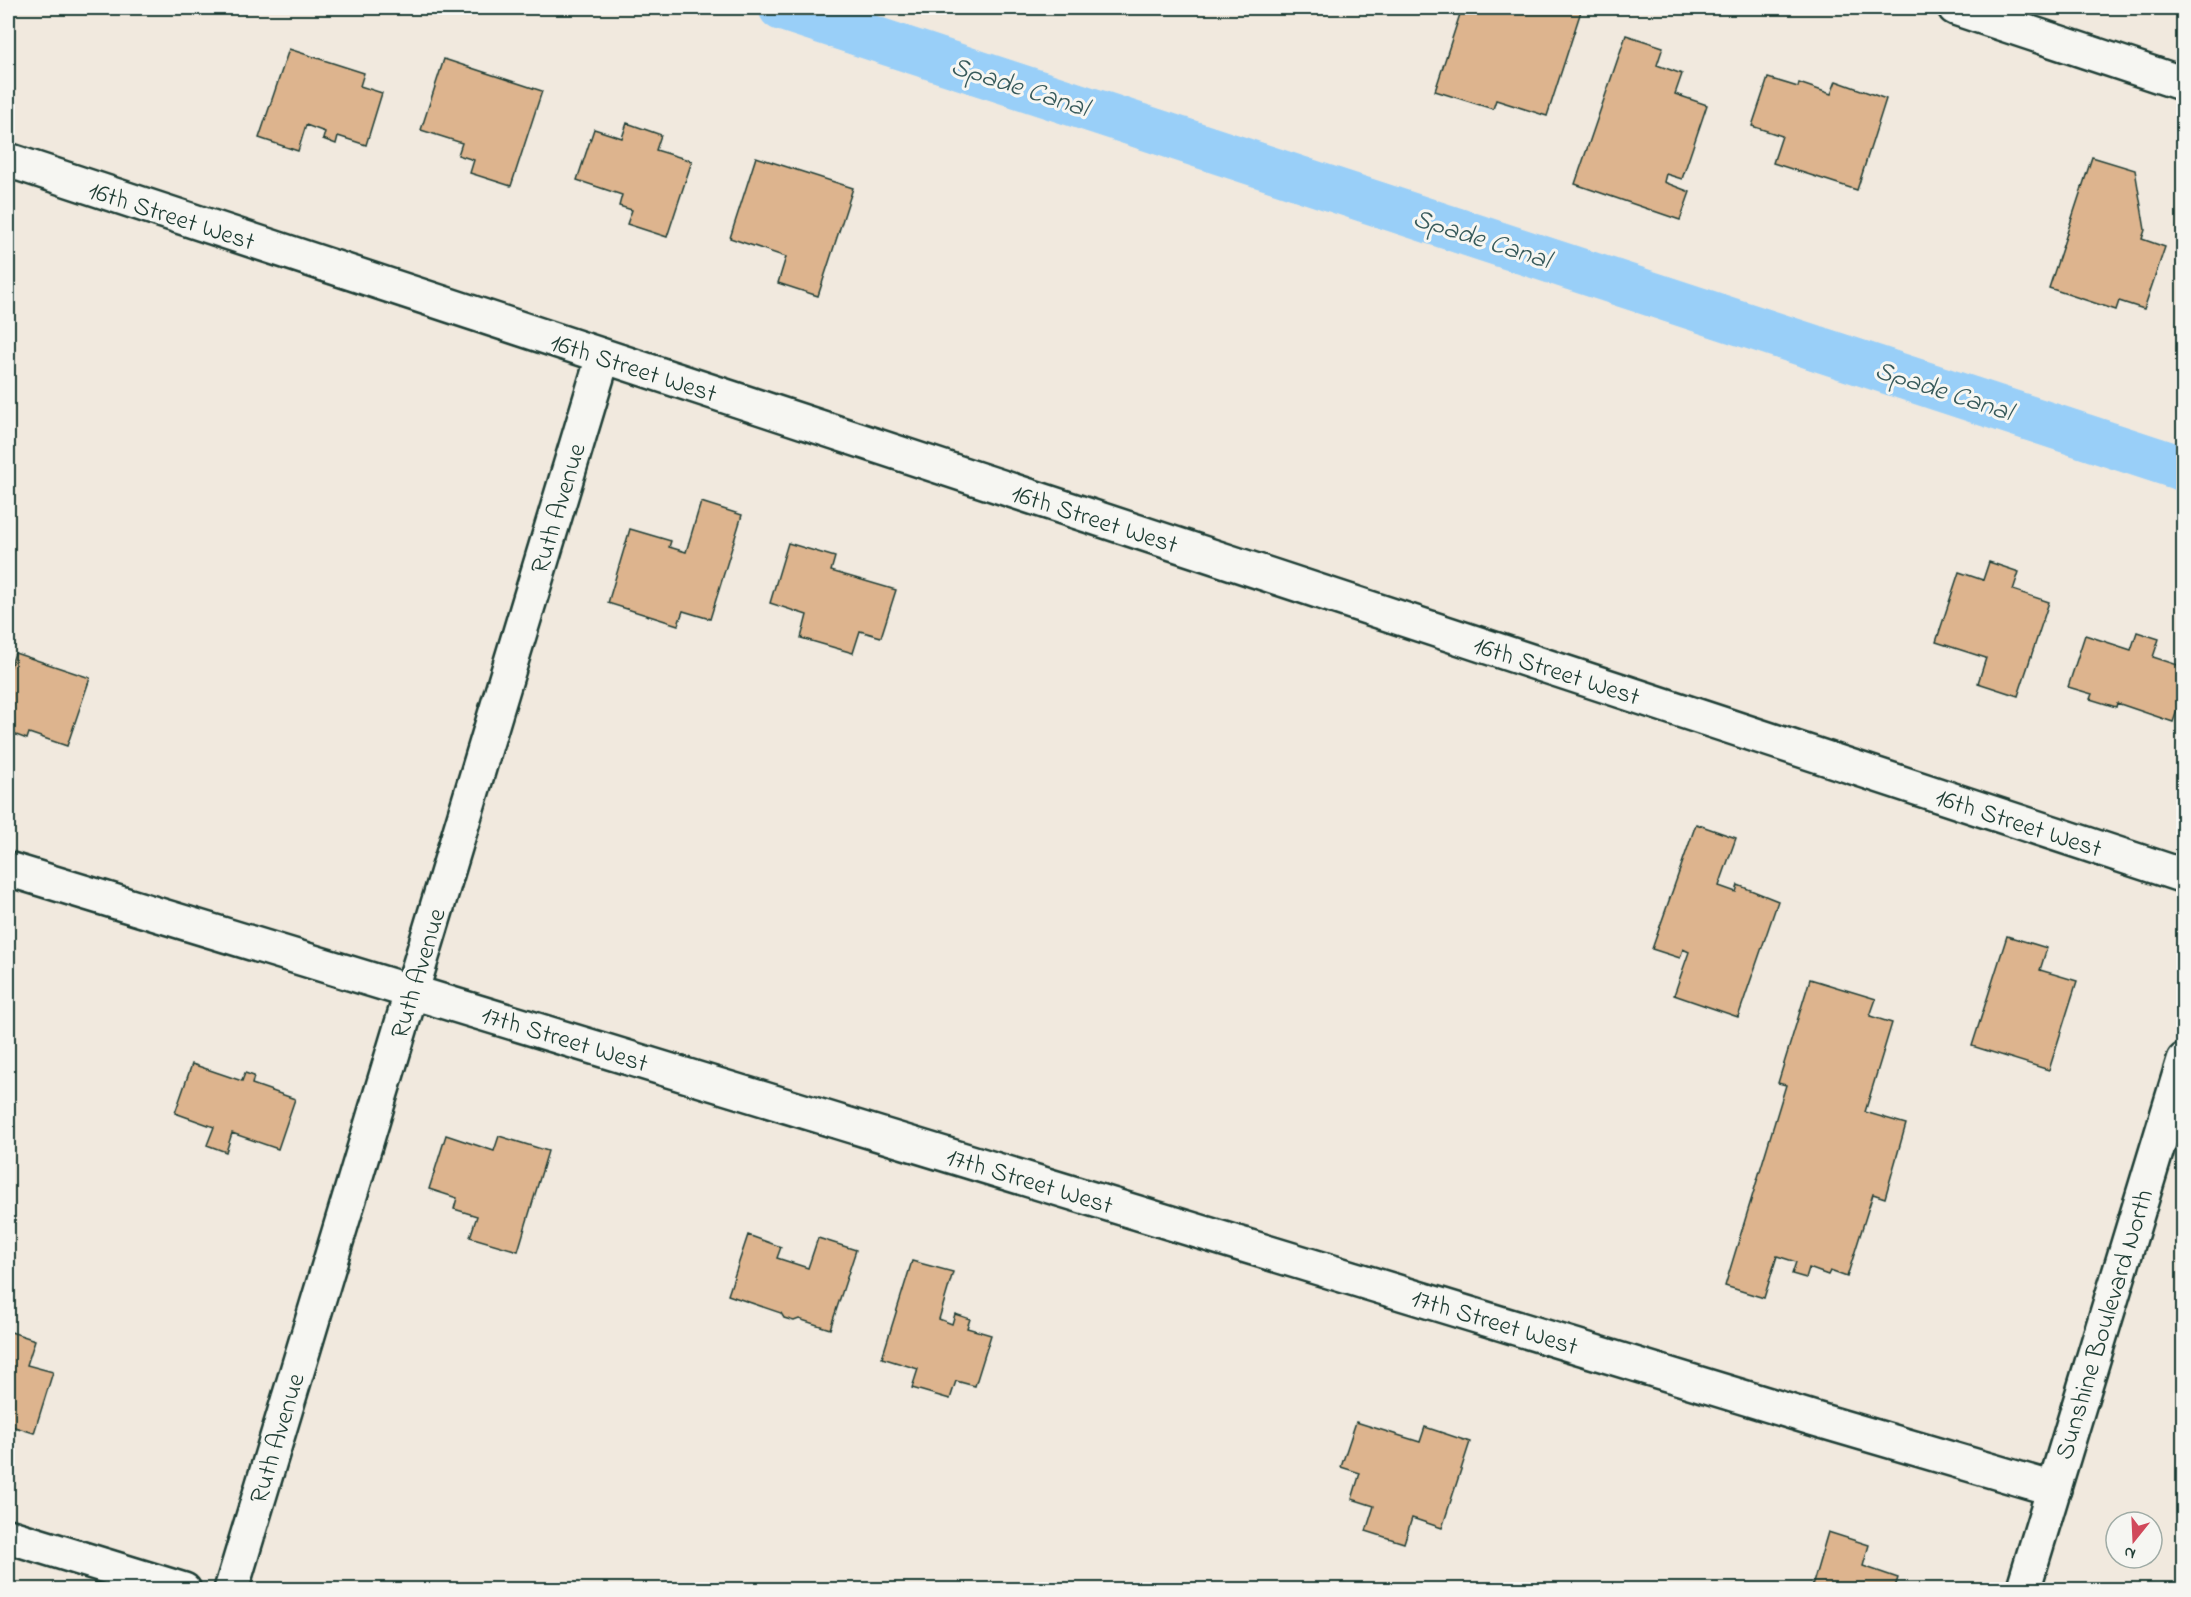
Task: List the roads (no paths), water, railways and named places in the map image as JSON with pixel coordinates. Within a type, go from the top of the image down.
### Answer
[{"type":"street","points":[[1955,8],[2184,84]]},
{"type":"street","name":"16th Street West","points":[[8,160],[2184,876]]},
{"type":"street","name":"Ruth Avenue","points":[[231,1590],[603,357]]},
{"type":"street","name":"17th Street West","points":[[8,869],[1793,1412],[2054,1489]]},
{"type":"street","name":"Sunshine Boulevard North","points":[[2023,1590],[2184,1060]]},
{"type":"street","points":[[8,1536],[184,1590]]},
{"type":"waterway","name":"Spade Canal","points":[[781,8],[2184,469]]}]
